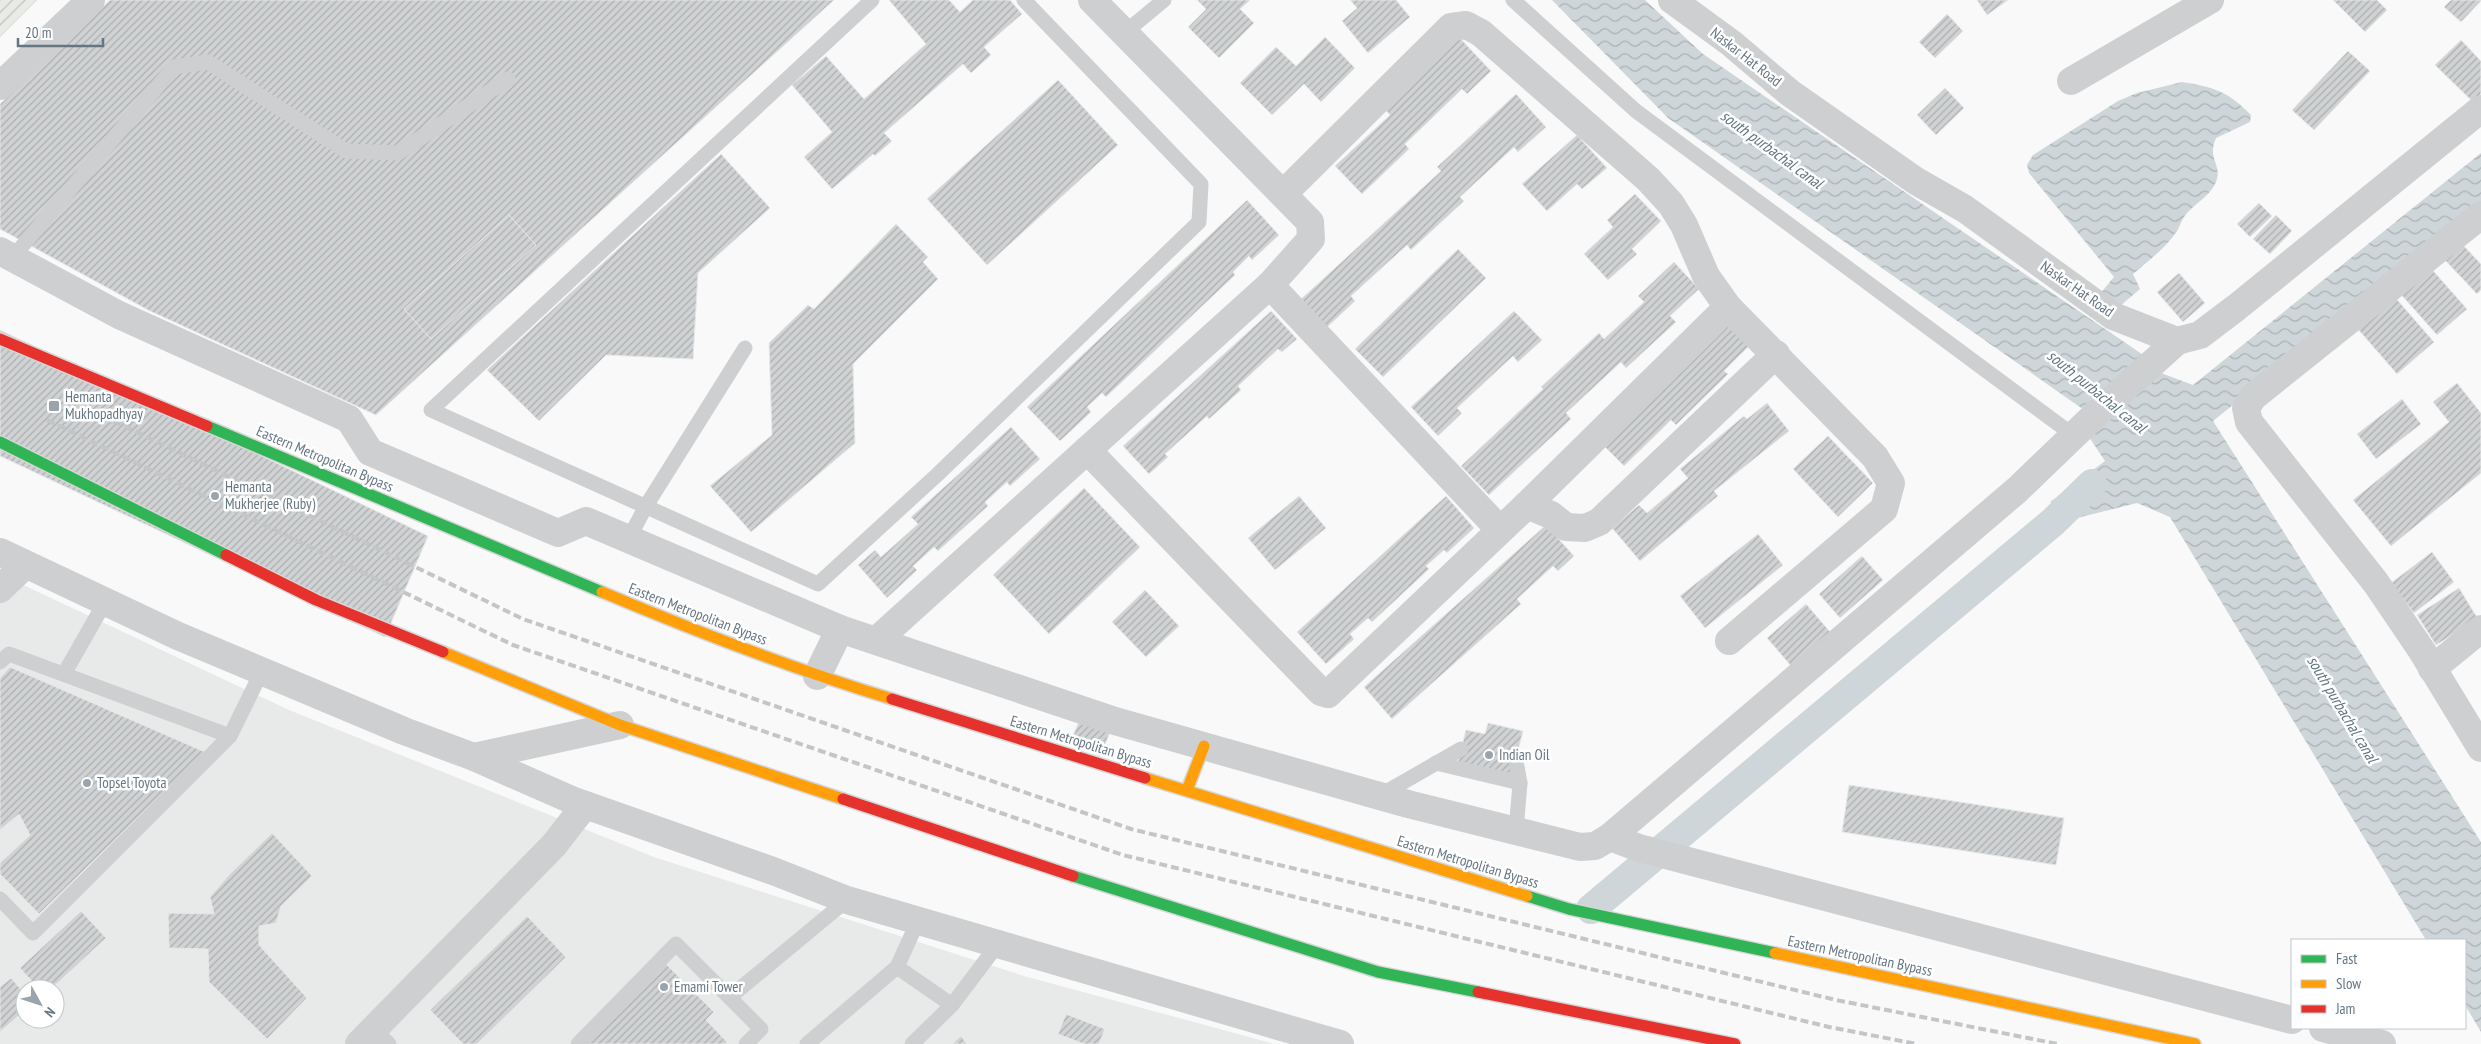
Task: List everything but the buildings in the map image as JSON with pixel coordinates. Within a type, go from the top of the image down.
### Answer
[{"type":"main road","name":"Eastern Metropolitan Bypass","points":[[0,339],[672,621],[817,676],[1569,909],[2195,1044]]},
{"type":"main road","points":[[0,442],[316,600],[620,725],[1094,883],[1378,972],[1735,1044]]},
{"type":"main road","points":[[1187,790],[1204,746]]},
{"type":"street","points":[[0,86],[91,0]]},
{"type":"street","points":[[877,640],[1270,285],[1312,239],[1310,222],[1123,34],[1092,0]]},
{"type":"street","name":"Naskar Hat Road","points":[[1672,0],[1831,122],[1916,181],[1965,209],[2113,316],[2177,341]]},
{"type":"street","points":[[2071,81],[2210,0]]},
{"type":"street","points":[[1283,194],[1451,27],[1466,25],[1481,33],[1648,180],[1665,198],[1684,225],[1706,276],[1728,307],[1875,457],[1891,483],[1884,510],[1728,641]]},
{"type":"street","points":[[6,254],[120,315],[349,419],[370,452],[558,533],[586,521],[840,629],[1115,721],[1379,796],[1580,847],[1595,846],[1610,838],[2017,490],[2094,414],[2177,341],[2200,336],[2208,330],[2327,236],[2481,109]]},
{"type":"street","points":[[2481,214],[2253,397],[2246,408],[2250,422],[2376,583],[2432,668],[2481,748]]},
{"type":"street","points":[[1270,285],[1500,530]]},
{"type":"street","points":[[1087,450],[1321,692],[1328,694],[1527,504],[1728,307]]},
{"type":"street","points":[[1527,504],[1550,515],[1566,527],[1585,528],[1599,522],[1776,354]]},
{"type":"street","points":[[0,552],[105,602],[262,671],[404,731],[474,757],[585,805],[773,871],[847,900],[1323,1042]]},
{"type":"street","points":[[0,589],[25,565]]},
{"type":"street","points":[[817,676],[840,629]]},
{"type":"street","points":[[2432,668],[2481,630]]},
{"type":"street","points":[[474,757],[620,725]]},
{"type":"street","points":[[374,1039],[554,845],[585,805]]},
{"type":"street","points":[[1610,838],[1639,848],[2291,1020]]},
{"type":"street","points":[[2327,1029],[2382,1044]]},
{"type":"lane","points":[[872,0],[431,410],[818,584],[938,474],[1199,222],[1201,184],[1024,0]]},
{"type":"lane","points":[[1123,34],[1164,0]]},
{"type":"lane","points":[[1513,0],[1636,111],[2073,435]]},
{"type":"lane","points":[[6,254],[174,67],[208,62],[346,151],[398,153],[508,79]]},
{"type":"lane","points":[[628,540],[646,506],[745,348]]},
{"type":"lane","points":[[64,674],[105,602]]},
{"type":"lane","points":[[0,662],[9,654],[230,736]]},
{"type":"lane","points":[[0,900],[33,932],[230,736],[262,671]]},
{"type":"lane","points":[[1379,796],[1461,749]]},
{"type":"lane","points":[[1516,761],[1520,783],[1516,831]]},
{"type":"lane","points":[[1436,763],[1520,783]]},
{"type":"lane","points":[[730,997],[847,900]]},
{"type":"lane","points":[[807,1044],[897,967],[918,921]]},
{"type":"lane","points":[[578,1044],[676,944],[762,1029],[746,1044]]},
{"type":"lane","points":[[912,1044],[952,1006],[998,944]]},
{"type":"lane","points":[[897,967],[952,1006]]},
{"type":"shaded area","points":[[0,0],[37,0],[0,37]]},
{"type":"shaded area","points":[[0,574],[289,710],[654,857],[1024,976],[1275,1044],[0,1044]]},
{"type":"water","name":"south purbachal canal","points":[[1552,0],[1645,0],[1703,54],[2149,359],[2087,412],[1668,118]]},
{"type":"water","points":[[2182,82],[2211,88],[2227,95],[2251,115],[2250,122],[2216,138],[2213,156],[2218,174],[2215,185],[2184,217],[2168,243],[2133,274],[2140,289],[2113,312],[2099,295],[2114,277],[2029,173],[2027,165],[2033,155],[2118,101],[2137,93]]},
{"type":"water","name":"south purbachal canal","points":[[2481,153],[2481,206],[2213,421],[2481,842],[2481,1032],[2466,1007],[2466,939],[2425,939],[2170,517],[2137,503],[2073,519],[2050,502],[2105,461],[2089,437],[2161,373],[2193,385]]},
{"type":"waterway","points":[[1591,909],[2053,522],[2092,484]]},
{"type":"railway","points":[[60,395],[523,619],[1131,829],[1836,1000],[2058,1044]]},
{"type":"railway","points":[[47,420],[513,645],[1123,855],[1829,1027],[1917,1044]]},
{"type":"traffic: fast","points":[[207,426],[602,592]]},
{"type":"traffic: fast","points":[[0,442],[226,555]]},
{"type":"traffic: fast","points":[[1073,876],[1378,972],[1478,992]]},
{"type":"traffic: fast","points":[[1527,896],[1569,909],[1775,953]]},
{"type":"traffic: slow","points":[[602,592],[746,649],[892,699]]},
{"type":"traffic: slow","points":[[443,652],[620,725],[843,799]]},
{"type":"traffic: slow","points":[[1187,790],[1204,746]]},
{"type":"traffic: slow","points":[[1145,778],[1527,896]]},
{"type":"traffic: slow","points":[[1775,953],[2195,1044]]},
{"type":"traffic: jam","points":[[0,339],[207,426]]},
{"type":"traffic: jam","points":[[226,555],[316,600],[443,652]]},
{"type":"traffic: jam","points":[[892,699],[1145,778]]},
{"type":"traffic: jam","points":[[843,799],[1073,876]]},
{"type":"traffic: jam","points":[[1478,992],[1735,1044]]},
{"type":"place","name":"Hemanta Mukhopadhyay","points":[[54,406]]},
{"type":"place","name":"Hemanta Mukherjee (Ruby)","points":[[215,496]]},
{"type":"place","name":"Indian Oil","points":[[1489,755]]},
{"type":"place","name":"Topsel Toyota","points":[[87,783]]},
{"type":"place","name":"Emami Tower","points":[[664,987]]}]
